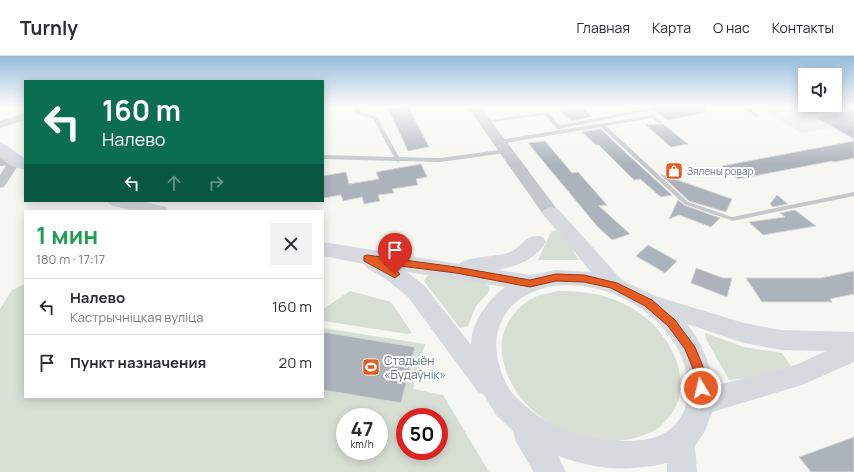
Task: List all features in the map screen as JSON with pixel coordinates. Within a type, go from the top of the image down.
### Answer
[{"type":"main road","points":[[0,148],[13,162]]},
{"type":"main road","points":[[120,202],[155,210]]},
{"type":"main road","points":[[456,270],[515,259],[536,242],[546,228],[551,213]]},
{"type":"main road","points":[[551,213],[614,286]]},
{"type":"main road","points":[[530,283],[530,262],[536,242]]},
{"type":"main road","points":[[324,249],[367,258],[456,270],[530,283]]},
{"type":"main road","points":[[367,258],[395,274],[416,291],[499,399],[523,426],[550,472]]},
{"type":"main road","points":[[499,399],[485,369],[482,340],[491,315],[507,296],[530,283],[556,278],[584,278],[614,286],[648,303],[744,333],[781,340],[854,342]]},
{"type":"main road","points":[[523,426],[552,446],[587,459],[622,463],[655,457],[680,442],[695,424],[702,402],[701,374],[690,347],[672,323],[648,303]]},
{"type":"main road","points":[[702,402],[802,374],[854,350]]},
{"type":"main road","points":[[680,442],[682,472]]},
{"type":"street","points":[[487,125],[551,213]]},
{"type":"street","points":[[0,184],[13,162]]},
{"type":"lane","points":[[380,125],[398,160]]},
{"type":"lane","points":[[324,157],[440,160],[600,125]]},
{"type":"lane","points":[[602,125],[658,174],[686,203],[732,219],[854,194]]},
{"type":"shaded area","points":[[789,125],[846,125],[801,133]]},
{"type":"shaded area","points":[[556,230],[563,235],[579,260],[538,260],[551,232]]},
{"type":"shaded area","points":[[432,275],[484,282],[490,287],[488,293],[476,306],[468,326],[460,328],[424,281],[427,276]]},
{"type":"shaded area","name":"Стадыён «Будаўнік»","points":[[24,284],[24,398],[324,398],[324,328],[425,344],[413,389],[443,395],[489,472],[0,472],[0,309],[12,290]]},
{"type":"shaded area","points":[[350,291],[391,302],[412,333],[408,334],[324,321],[324,308]]},
{"type":"shaded area","points":[[558,291],[590,293],[619,302],[638,312],[650,321],[660,333],[676,360],[680,375],[680,390],[677,405],[659,428],[641,436],[621,441],[600,441],[579,437],[560,429],[541,417],[526,403],[513,387],[502,356],[502,338],[506,327],[514,314],[527,301],[538,296]]},
{"type":"shaded area","points":[[705,333],[744,347],[782,353],[791,366],[747,378],[729,380],[706,339]]},
{"type":"building","points":[[396,125],[418,125],[429,147],[408,151]]},
{"type":"building","points":[[646,125],[665,125],[688,144],[671,147]]},
{"type":"building","points":[[830,125],[854,125],[854,139]]},
{"type":"building","points":[[601,129],[672,195],[661,197],[640,179],[634,180],[599,145],[596,145],[582,132]]},
{"type":"building","points":[[545,141],[572,173],[578,172],[607,205],[599,206],[630,234],[612,240],[597,226],[528,143]]},
{"type":"building","points":[[854,141],[854,158],[835,162],[832,161],[738,179],[722,166]]},
{"type":"building","points":[[421,164],[427,177],[416,179],[418,185],[392,189],[394,193],[378,195],[380,201],[364,204],[362,197],[343,201],[341,195],[324,198],[324,176],[346,172],[349,184],[379,179],[376,172]]},
{"type":"building","points":[[660,174],[732,199],[726,212],[689,201]]},
{"type":"building","points":[[777,195],[788,204],[773,207],[770,204]]},
{"type":"building","points":[[678,200],[684,205],[720,218],[711,227],[679,215],[669,219]]},
{"type":"building","points":[[795,210],[816,226],[763,235],[749,222],[785,217],[780,213]]},
{"type":"building","points":[[648,245],[677,261],[665,273],[636,256]]},
{"type":"building","points":[[696,268],[723,278],[732,278],[727,297],[691,283]]},
{"type":"building","points":[[854,271],[854,294],[830,299],[832,302],[762,302],[746,278],[821,278]]},
{"type":"building","points":[[324,332],[415,347],[401,403],[324,390]]},
{"type":"building","points":[[854,437],[854,472],[811,472],[799,457]]},
{"type":"place","name":"Зялены ровар","points":[[674,171]]},
{"type":"place","name":"Стадыён «Будаўнік»","points":[[371,367]]},
{"type":"route","points":[[395,274],[367,258],[456,270],[530,283],[556,278],[584,278],[614,286],[632,293],[648,303],[672,323],[690,347],[701,374],[701,388]]}]
